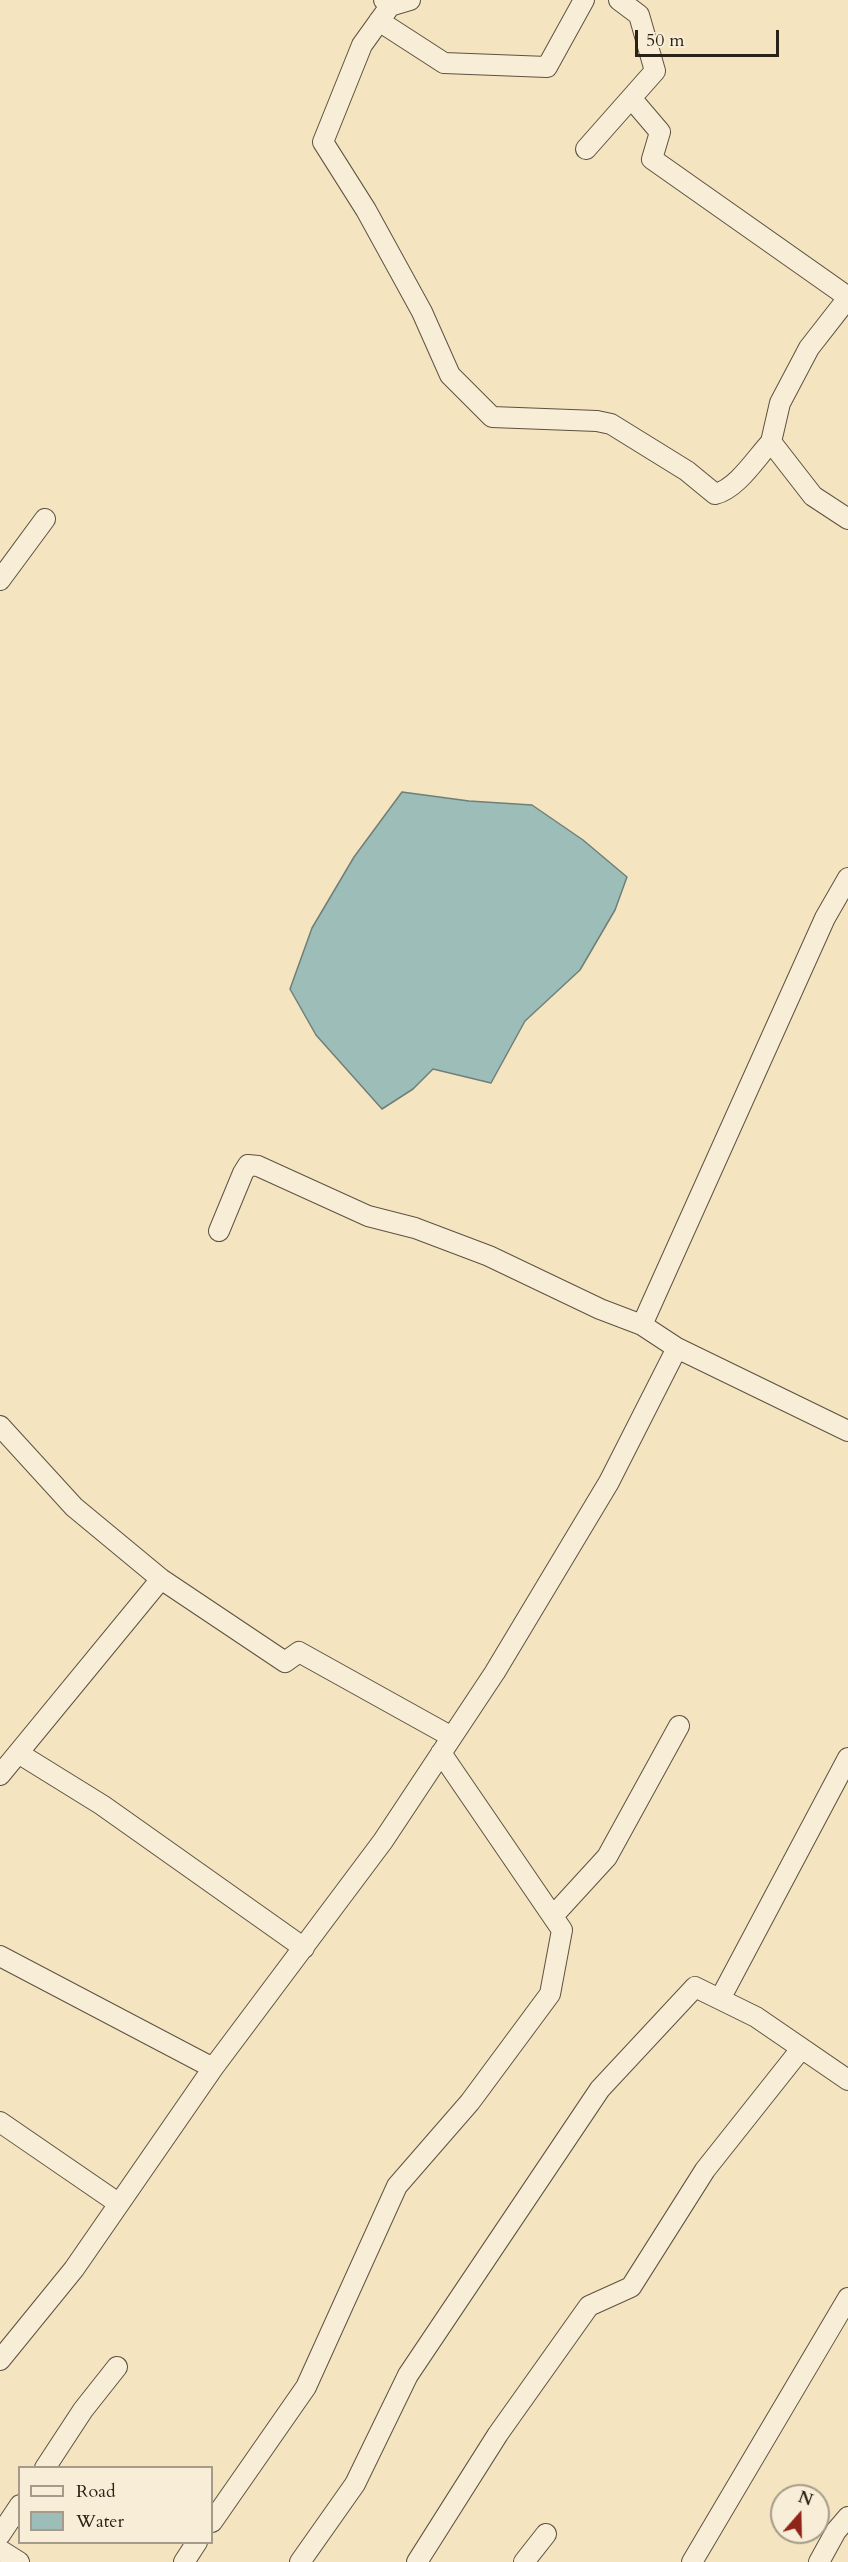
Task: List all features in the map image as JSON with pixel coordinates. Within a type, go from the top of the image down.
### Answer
[{"type":"street","points":[[410,0],[384,9],[362,45],[322,142],[366,210],[417,302],[450,375],[492,417],[597,421],[611,424],[687,471],[715,494],[722,492],[734,482],[771,442],[780,403],[809,348],[848,297],[652,159],[660,132],[631,98]]},
{"type":"street","points":[[384,9],[444,63],[547,67],[584,0]]},
{"type":"street","points":[[586,149],[655,71],[639,15],[619,0]]},
{"type":"street","points":[[771,442],[813,496],[848,519]]},
{"type":"street","points":[[0,580],[45,519]]},
{"type":"street","points":[[642,1325],[825,918],[848,878]]},
{"type":"street","points":[[219,1231],[243,1173],[248,1165],[258,1166],[368,1215],[415,1228],[489,1256],[600,1309],[642,1325],[677,1348],[848,1431]]},
{"type":"street","points":[[0,2360],[74,2269],[213,2068],[382,1841],[495,1672],[609,1482],[677,1348]]},
{"type":"street","points":[[0,1426],[74,1507],[161,1579],[285,1662],[299,1652],[446,1745],[562,1930],[549,1994],[470,2102],[397,2186],[306,2387],[213,2521]]},
{"type":"street","points":[[0,1775],[161,1579]]},
{"type":"street","points":[[553,1916],[607,1857],[679,1726]]},
{"type":"street","points":[[18,1753],[102,1805],[304,1948]]},
{"type":"street","points":[[720,1999],[848,1758]]},
{"type":"street","points":[[0,1956],[213,2068]]},
{"type":"street","points":[[300,2562],[355,2484],[408,2375],[600,2089],[695,1987],[756,2017],[848,2080]]},
{"type":"street","points":[[417,2562],[498,2434],[589,2306],[631,2287],[705,2169],[801,2049]]},
{"type":"street","points":[[0,2122],[118,2203]]},
{"type":"street","points":[[692,2562],[848,2298]]},
{"type":"street","points":[[46,2466],[83,2410],[117,2367]]},
{"type":"street","points":[[0,2535],[18,2508]]},
{"type":"street","points":[[819,2562],[836,2530],[848,2517]]},
{"type":"street","points":[[524,2562],[546,2534]]},
{"type":"street","points":[[184,2562],[196,2544]]},
{"type":"water","points":[[402,792],[469,801],[532,805],[583,840],[627,877],[615,910],[580,970],[525,1021],[491,1083],[433,1069],[413,1089],[382,1109],[316,1035],[290,989],[312,928],[354,857]]}]
